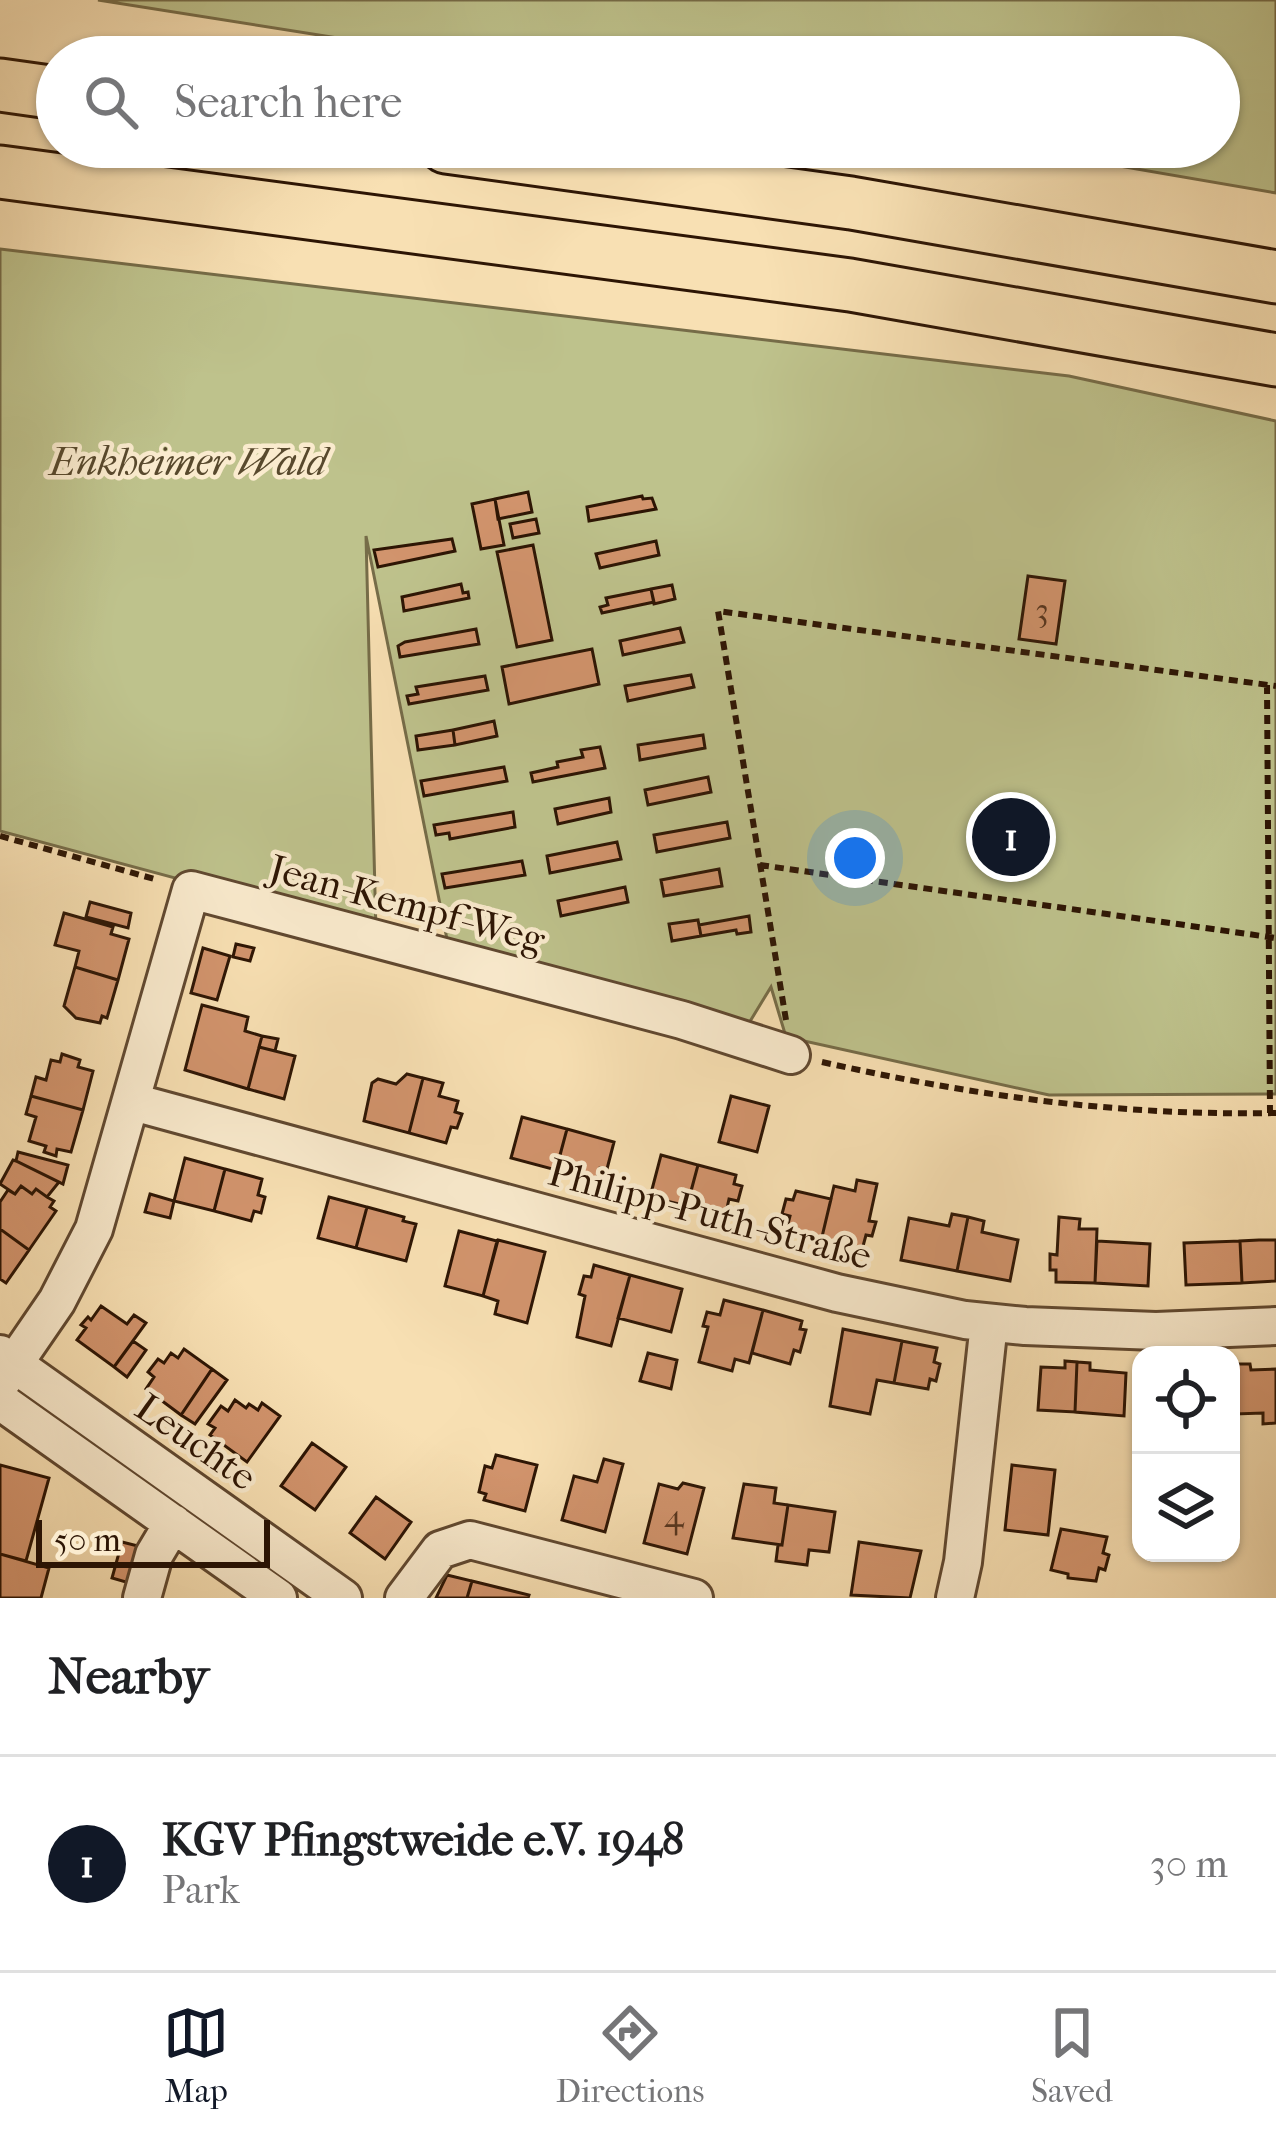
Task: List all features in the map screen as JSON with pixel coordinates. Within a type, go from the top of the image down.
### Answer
[{"type":"highway","points":[[0,85],[36,90]]},
{"type":"highway","points":[[598,168],[851,203],[1276,277]]},
{"type":"highway","points":[[0,172],[850,285],[1276,360]]},
{"type":"street","name":"Jean-Kempf-Weg","points":[[191,890],[791,1054]]},
{"type":"street","points":[[4,1367],[57,1300],[84,1251],[133,1102],[191,890]]},
{"type":"street","name":"Philipp-Puth-Straße","points":[[133,1102],[837,1293],[988,1323],[1156,1331],[1276,1326]]},
{"type":"street","points":[[955,1598],[963,1562],[988,1323]]},
{"type":"street","name":"Leuchte","points":[[4,1367],[344,1598]]},
{"type":"street","name":"Leuchte","points":[[0,1401],[278,1598]]},
{"type":"street","points":[[142,1598],[154,1555],[173,1523]]},
{"type":"street","points":[[404,1598],[440,1550],[470,1540],[694,1598]]},
{"type":"path","points":[[718,611],[1272,686],[1273,1113],[1030,1102],[935,1088],[791,1054],[760,865],[718,611]]},
{"type":"path","points":[[0,836],[191,890]]},
{"type":"path","points":[[760,865],[1273,938]]},
{"type":"green space","points":[[98,0],[1276,0],[1276,193],[1131,168],[1240,168],[1240,36],[325,36]]},
{"type":"green space","name":"Enkheimer Wald","points":[[0,249],[1069,376],[1276,421],[1276,1094],[1049,1095],[786,1037],[771,987],[749,1023],[447,939],[366,536],[376,932],[0,831]]},
{"type":"building","points":[[528,492],[532,512],[498,519],[495,499]]},
{"type":"building","points":[[652,498],[656,509],[589,521],[587,507]]},
{"type":"building","points":[[495,499],[504,545],[481,549],[472,504]]},
{"type":"building","points":[[536,519],[539,533],[513,538],[510,524]]},
{"type":"building","points":[[452,539],[455,551],[378,567],[374,550]]},
{"type":"building","points":[[656,541],[659,555],[600,568],[596,554]]},
{"type":"building","points":[[533,545],[552,640],[517,647],[497,552]]},
{"type":"building","points":[[1028,576],[1065,581],[1056,644],[1019,639]]},
{"type":"building","points":[[461,584],[469,598],[404,611],[402,597]]},
{"type":"building","points":[[672,585],[675,599],[654,604],[651,589]]},
{"type":"building","points":[[651,589],[654,602],[602,613],[600,607],[608,605],[606,598]]},
{"type":"building","points":[[680,628],[684,642],[623,655],[620,641]]},
{"type":"building","points":[[476,629],[479,644],[400,657],[398,646],[405,642]]},
{"type":"building","points":[[592,649],[599,684],[509,704],[502,667]]},
{"type":"building","points":[[691,675],[694,687],[628,701],[625,686]]},
{"type":"building","points":[[485,676],[488,690],[409,704],[407,696],[418,694],[416,687]]},
{"type":"building","points":[[494,721],[497,736],[455,745],[453,730]]},
{"type":"building","points":[[453,730],[455,745],[418,750],[416,736]]},
{"type":"building","points":[[703,735],[705,748],[640,760],[638,745]]},
{"type":"building","points":[[600,747],[605,768],[533,782],[531,773],[558,767],[557,762],[583,757],[581,750]]},
{"type":"building","points":[[504,767],[507,781],[424,796],[421,781]]},
{"type":"building","points":[[708,777],[711,792],[648,805],[645,790]]},
{"type":"building","points":[[609,798],[611,812],[558,824],[555,809]]},
{"type":"building","points":[[513,812],[515,827],[450,839],[449,833],[436,835],[434,825]]},
{"type":"building","points":[[727,822],[730,838],[657,852],[654,835]]},
{"type":"building","points":[[617,842],[621,859],[550,873],[547,856]]},
{"type":"building","points":[[522,861],[525,875],[445,888],[442,874]]},
{"type":"building","points":[[719,869],[722,886],[664,896],[661,880]]},
{"type":"building","points":[[625,887],[628,902],[561,916],[558,901]]},
{"type":"building","points":[[90,902],[131,913],[128,928],[86,917]]},
{"type":"building","points":[[64,913],[113,927],[111,934],[129,939],[118,980],[75,967],[79,951],[55,945]]},
{"type":"building","points":[[749,916],[751,932],[701,936],[699,925]]},
{"type":"building","points":[[698,920],[701,936],[672,941],[669,924]]},
{"type":"building","points":[[236,944],[254,948],[250,961],[233,957]]},
{"type":"building","points":[[203,948],[230,956],[217,1000],[191,993]]},
{"type":"building","points":[[75,967],[118,980],[107,1018],[102,1016],[100,1023],[76,1018],[64,1006]]},
{"type":"building","points":[[202,1005],[248,1017],[245,1031],[262,1036],[248,1089],[185,1070]]},
{"type":"building","points":[[262,1036],[278,1039],[275,1051],[259,1047]]},
{"type":"building","points":[[259,1047],[295,1056],[284,1099],[248,1089]]},
{"type":"building","points":[[62,1054],[80,1060],[78,1067],[93,1071],[83,1110],[31,1096],[36,1077],[46,1080],[51,1060],[60,1062]]},
{"type":"building","points":[[407,1074],[423,1078],[409,1133],[364,1121],[372,1083],[378,1079],[396,1084]]},
{"type":"building","points":[[423,1078],[443,1083],[439,1096],[458,1101],[455,1112],[462,1114],[446,1143],[409,1133]]},
{"type":"building","points":[[31,1096],[83,1110],[71,1152],[57,1149],[56,1156],[44,1152],[46,1146],[29,1141],[36,1117],[26,1114]]},
{"type":"building","points":[[731,1096],[769,1106],[757,1152],[719,1142]]},
{"type":"building","points":[[522,1117],[567,1129],[556,1170],[511,1158]]},
{"type":"building","points":[[567,1129],[614,1142],[607,1169],[600,1168],[596,1181],[556,1170]]},
{"type":"building","points":[[18,1152],[68,1165],[63,1184],[16,1161]]},
{"type":"building","points":[[661,1155],[698,1165],[687,1206],[650,1197]]},
{"type":"building","points":[[185,1158],[225,1169],[214,1211],[174,1201]]},
{"type":"building","points":[[13,1160],[59,1182],[47,1197],[21,1186],[15,1194],[0,1184]]},
{"type":"building","points":[[698,1165],[736,1175],[734,1184],[742,1186],[738,1201],[729,1199],[725,1217],[687,1206]]},
{"type":"building","points":[[225,1169],[262,1179],[261,1213],[254,1211],[251,1221],[214,1211]]},
{"type":"building","points":[[857,1180],[877,1184],[869,1221],[876,1222],[872,1236],[866,1235],[862,1250],[821,1241],[834,1186],[855,1191]]},
{"type":"building","points":[[21,1186],[54,1201],[50,1207],[56,1211],[29,1250],[0,1229],[0,1202],[8,1190],[15,1194]]},
{"type":"building","points":[[796,1191],[831,1199],[821,1241],[786,1232],[790,1216],[782,1214],[786,1199],[793,1200]]},
{"type":"building","points":[[150,1194],[174,1201],[170,1218],[145,1212]]},
{"type":"building","points":[[329,1197],[367,1207],[356,1248],[318,1238]]},
{"type":"building","points":[[367,1207],[416,1224],[406,1261],[356,1248]]},
{"type":"building","points":[[952,1214],[968,1217],[957,1271],[901,1260],[909,1218],[949,1226]]},
{"type":"building","points":[[968,1217],[984,1221],[982,1232],[1018,1240],[1010,1281],[957,1271]]},
{"type":"building","points":[[1059,1217],[1080,1219],[1079,1229],[1097,1229],[1095,1283],[1056,1282],[1050,1254],[1057,1255]]},
{"type":"building","points":[[0,1229],[29,1250],[6,1283],[0,1279]]},
{"type":"building","points":[[459,1231],[497,1241],[483,1296],[445,1286]]},
{"type":"building","points":[[498,1240],[545,1252],[527,1323],[495,1314],[498,1301],[483,1296]]},
{"type":"building","points":[[1276,1240],[1276,1281],[1242,1283],[1240,1241]]},
{"type":"building","points":[[1097,1241],[1150,1244],[1148,1286],[1095,1283]]},
{"type":"building","points":[[1240,1241],[1242,1283],[1186,1285],[1184,1243]]},
{"type":"building","points":[[594,1265],[630,1275],[611,1346],[577,1337],[585,1296],[579,1294],[584,1276],[591,1277]]},
{"type":"building","points":[[630,1275],[682,1289],[671,1332],[618,1318]]},
{"type":"building","points":[[724,1300],[763,1310],[749,1363],[735,1359],[732,1371],[699,1362],[707,1312],[720,1315]]},
{"type":"building","points":[[101,1306],[127,1324],[134,1315],[146,1323],[114,1367],[77,1340],[86,1328],[81,1325]]},
{"type":"building","points":[[763,1310],[802,1321],[800,1329],[806,1330],[800,1352],[794,1350],[790,1364],[752,1353]]},
{"type":"building","points":[[843,1329],[902,1341],[894,1383],[877,1380],[870,1414],[830,1406]]},
{"type":"building","points":[[133,1341],[146,1350],[127,1377],[114,1367]]},
{"type":"building","points":[[902,1341],[937,1348],[934,1362],[940,1364],[936,1381],[930,1379],[928,1389],[894,1383]]},
{"type":"building","points":[[184,1349],[212,1369],[181,1415],[146,1389],[154,1377],[148,1372],[158,1359],[164,1363],[171,1353],[178,1358]]},
{"type":"building","points":[[648,1353],[677,1360],[671,1389],[640,1381]]},
{"type":"building","points":[[1065,1361],[1077,1362],[1075,1412],[1038,1410],[1041,1367],[1065,1368]]},
{"type":"building","points":[[1077,1362],[1090,1363],[1090,1370],[1126,1373],[1124,1416],[1075,1412]]},
{"type":"building","points":[[1240,1364],[1250,1364],[1251,1370],[1276,1369],[1276,1423],[1263,1424],[1263,1413],[1240,1414]]},
{"type":"building","points":[[212,1369],[227,1380],[195,1424],[181,1415]]},
{"type":"building","points":[[235,1400],[258,1410],[262,1403],[280,1416],[247,1462],[210,1435],[215,1428],[208,1424],[221,1406],[228,1411]]},
{"type":"building","points":[[312,1443],[346,1467],[315,1510],[281,1486]]},
{"type":"building","points":[[496,1455],[537,1465],[525,1511],[484,1500],[486,1494],[479,1492],[485,1466],[492,1468]]},
{"type":"building","points":[[604,1459],[623,1464],[605,1532],[562,1520],[574,1476],[597,1482]]},
{"type":"building","points":[[0,1465],[49,1478],[26,1561],[0,1554]]},
{"type":"building","points":[[1012,1465],[1055,1470],[1048,1535],[1005,1530]]},
{"type":"building","points":[[683,1483],[704,1488],[687,1554],[644,1543],[659,1484],[678,1489]]},
{"type":"building","points":[[744,1484],[776,1488],[774,1503],[788,1505],[782,1545],[733,1538]]},
{"type":"building","points":[[376,1497],[411,1522],[385,1559],[350,1533]]},
{"type":"building","points":[[788,1505],[835,1512],[829,1552],[809,1550],[807,1565],[776,1561]]},
{"type":"building","points":[[1061,1529],[1107,1537],[1103,1553],[1109,1555],[1096,1581],[1068,1578],[1068,1574],[1051,1570]]},
{"type":"building","points":[[122,1542],[146,1548],[136,1585],[112,1578]]},
{"type":"building","points":[[859,1542],[921,1551],[910,1598],[851,1595]]},
{"type":"building","points":[[0,1554],[49,1568],[41,1598],[0,1598]]},
{"type":"building","points":[[447,1575],[472,1581],[467,1598],[436,1598]]},
{"type":"building","points":[[472,1581],[529,1595],[467,1598]]},
{"type":"place","name":"KGV Pfingstweide e.V. 1948","points":[[1011,837]]}]
